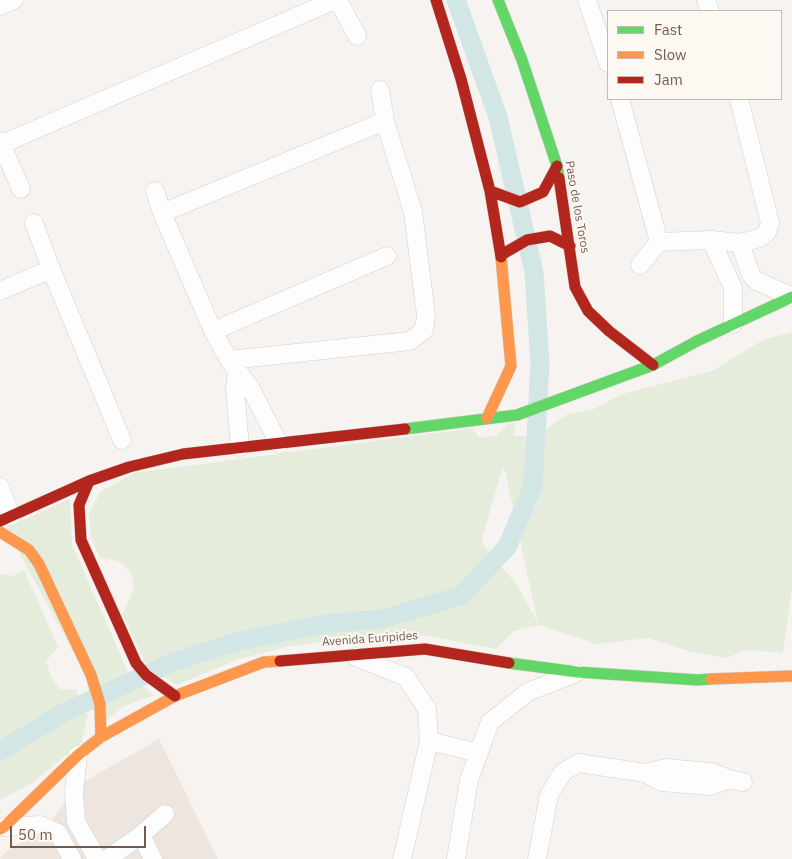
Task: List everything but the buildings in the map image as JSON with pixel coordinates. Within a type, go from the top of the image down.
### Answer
[{"type":"street","points":[[0,6],[14,0]]},
{"type":"street","points":[[21,189],[1,142],[337,0],[356,36]]},
{"type":"street","points":[[436,0],[461,79],[490,190],[501,255],[511,366],[487,418]]},
{"type":"street","name":"Paso de los Toros","points":[[498,0],[522,60],[557,166],[575,287],[588,311],[609,331],[653,365]]},
{"type":"street","points":[[587,0],[607,60]]},
{"type":"street","points":[[233,366],[410,341],[424,330],[426,315],[414,212],[385,121],[380,90]]},
{"type":"street","points":[[620,100],[659,242]]},
{"type":"street","points":[[640,265],[659,242],[711,240],[740,243],[760,238],[767,232],[770,223],[739,100]]},
{"type":"street","points":[[162,213],[385,121]]},
{"type":"street","points":[[490,190],[520,202],[543,192],[557,166]]},
{"type":"street","points":[[155,191],[162,213],[213,331],[233,366],[250,387],[279,444]]},
{"type":"street","points":[[34,224],[122,440]]},
{"type":"street","points":[[501,255],[527,240],[550,236],[570,246]]},
{"type":"street","points":[[711,240],[733,288],[733,324]]},
{"type":"street","points":[[740,243],[751,275],[755,280],[792,297]]},
{"type":"street","points":[[213,331],[387,256]]},
{"type":"street","points":[[0,291],[51,269]]},
{"type":"street","points":[[0,487],[6,518],[89,481],[129,467],[183,454],[517,415],[653,365],[733,324],[792,297]]},
{"type":"street","points":[[233,366],[240,447]]},
{"type":"street","points":[[89,481],[79,505],[81,540],[136,663],[146,676],[175,696]]},
{"type":"street","points":[[0,532],[29,550],[39,564],[92,676],[100,704],[101,737]]},
{"type":"street","name":"Avenida Euripides","points":[[1,829],[78,755],[101,737],[175,696],[264,662],[425,649],[526,666],[577,672],[698,680],[792,676]]},
{"type":"street","points":[[349,654],[406,677],[427,709],[429,740],[402,859]]},
{"type":"street","points":[[456,859],[469,780],[490,722],[528,692],[577,672]]},
{"type":"street","points":[[429,740],[479,753]]},
{"type":"street","points":[[78,755],[74,793],[76,821],[96,859]]},
{"type":"street","points":[[537,859],[549,794],[563,772],[579,763],[645,773],[666,768],[712,772],[736,781]]},
{"type":"street","points":[[107,859],[141,835],[165,814]]},
{"type":"street","points":[[58,833],[76,821]]},
{"type":"street","points":[[1,829],[40,826],[58,833],[72,859]]},
{"type":"street","points":[[141,835],[153,859]]},
{"type":"shaded area","points":[[159,739],[218,859],[0,859],[3,854],[51,822],[75,787]]},
{"type":"green space","points":[[792,332],[792,588],[783,653],[745,650],[727,658],[689,651],[648,638],[597,644],[539,625],[514,631],[496,649],[428,636],[349,638],[291,646],[239,659],[177,685],[147,667],[122,613],[127,606],[134,587],[131,572],[118,561],[100,558],[91,537],[89,514],[100,492],[134,473],[472,428],[479,437],[497,436],[507,424],[516,423],[513,436],[536,436],[568,414],[594,409],[622,394],[712,371],[763,340]],"holes":[[[504,467],[538,623],[517,585],[481,541]]]},
{"type":"green space","points":[[70,499],[72,544],[130,677],[155,695],[124,706],[106,721],[103,707],[6,528]]},
{"type":"green space","points":[[24,570],[58,647],[46,661],[51,677],[60,689],[76,690],[88,715],[81,743],[32,783],[0,800],[0,574],[13,576]]},
{"type":"waterway","points":[[0,751],[65,712],[173,662],[239,641],[324,624],[382,619],[461,596],[507,547],[533,486],[540,365],[534,272],[498,117],[456,0]]},
{"type":"traffic: fast","points":[[498,0],[522,60],[557,166],[559,178]]},
{"type":"traffic: fast","points":[[405,429],[517,415],[653,365],[697,341],[792,297]]},
{"type":"traffic: fast","points":[[509,663],[577,672],[698,680],[711,679]]},
{"type":"traffic: slow","points":[[487,418],[511,366],[501,257]]},
{"type":"traffic: slow","points":[[0,532],[29,550],[39,564],[91,675],[100,704],[101,737]]},
{"type":"traffic: slow","points":[[0,829],[78,755],[101,737],[175,696],[264,662],[280,661]]},
{"type":"traffic: slow","points":[[711,679],[792,676]]},
{"type":"traffic: jam","points":[[436,0],[461,79],[490,191],[501,257]]},
{"type":"traffic: jam","points":[[490,191],[520,202],[543,192],[557,166]]},
{"type":"traffic: jam","points":[[559,178],[575,287],[588,311],[609,331],[653,365]]},
{"type":"traffic: jam","points":[[501,255],[527,240],[550,236],[570,246]]},
{"type":"traffic: jam","points":[[0,521],[89,481],[129,467],[183,454],[405,429]]},
{"type":"traffic: jam","points":[[89,481],[79,505],[81,540],[136,663],[146,675],[175,696]]},
{"type":"traffic: jam","points":[[280,661],[425,649],[509,663]]}]
